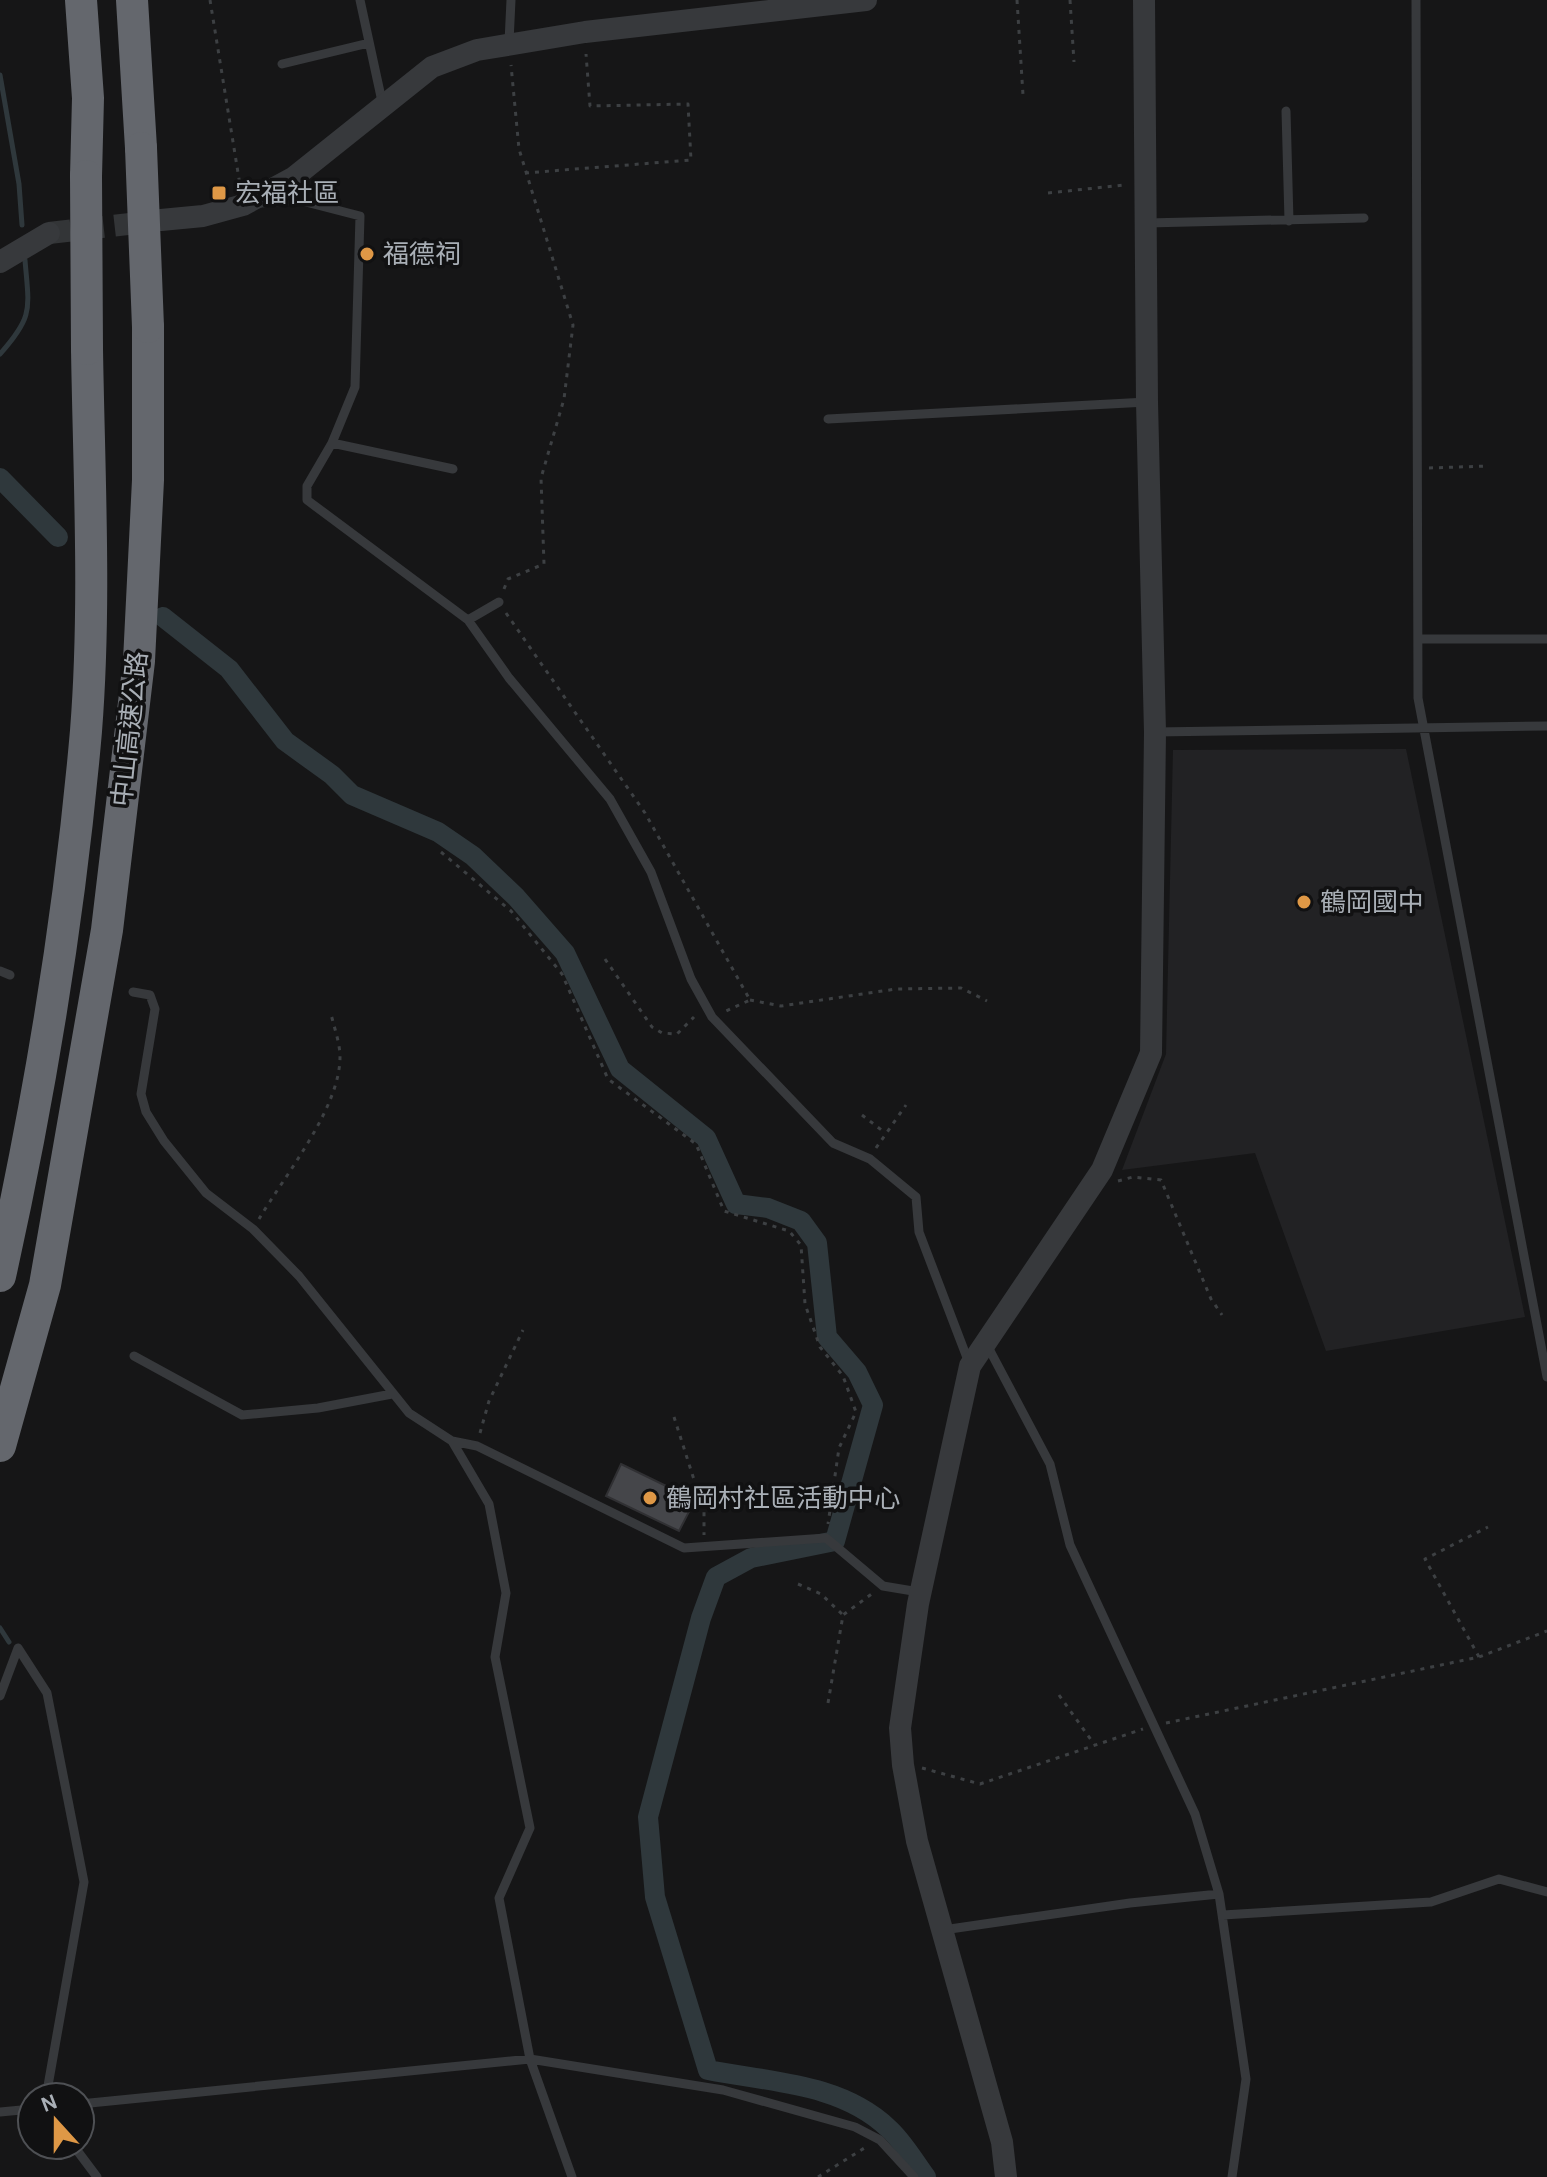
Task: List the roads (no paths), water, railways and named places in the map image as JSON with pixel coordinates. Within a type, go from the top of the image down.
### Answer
[{"type":"highway","name":"中山高速公路","points":[[0,1276],[59,979],[86,730],[91,579],[87,349],[88,98],[81,0]]},
{"type":"highway","name":"中山高速公路","points":[[0,1446],[45,1285],[107,930],[139,661],[148,480],[148,327],[132,0]]},
{"type":"street","points":[[161,220],[203,216],[243,205],[293,178],[432,67],[509,42],[866,0]]},
{"type":"street","points":[[1006,2177],[995,2113],[940,1931],[903,1765],[900,1728],[921,1592],[970,1366],[984,1340],[1102,1170],[1151,1053],[1155,732],[1147,402],[1144,0]]},
{"type":"street","points":[[0,262],[49,233]]},
{"type":"lane","points":[[360,0],[383,106]]},
{"type":"lane","points":[[509,42],[511,0]]},
{"type":"lane","points":[[1416,0],[1418,698],[1547,1377]]},
{"type":"lane","points":[[282,64],[369,43]]},
{"type":"lane","points":[[1286,111],[1289,221]]},
{"type":"lane","points":[[243,205],[298,200],[360,216],[355,387],[332,443],[307,486],[307,500],[468,620],[509,678],[610,799],[651,872],[691,979],[712,1017],[833,1143],[870,1159],[916,1197],[919,1232],[970,1366]]},
{"type":"lane","points":[[1147,223],[1364,218]]},
{"type":"lane","points":[[828,419],[1147,402]]},
{"type":"lane","points":[[332,443],[453,469]]},
{"type":"lane","points":[[468,620],[499,602]]},
{"type":"lane","points":[[1418,639],[1547,639]]},
{"type":"lane","points":[[1155,732],[1547,726]]},
{"type":"lane","points":[[133,992],[150,995],[155,1009],[141,1094],[146,1112],[164,1141],[206,1193],[253,1229],[299,1276],[409,1413],[452,1441],[477,1446],[684,1548],[826,1538],[883,1586],[921,1592]]},
{"type":"lane","points":[[984,1340],[1050,1464],[1070,1545],[1195,1814],[1219,1894],[1246,2079],[1232,2177]]},
{"type":"lane","points":[[134,1356],[242,1415],[318,1408],[392,1394]]},
{"type":"lane","points":[[452,1441],[489,1504],[506,1593],[495,1657],[530,1828],[499,1898],[530,2059],[572,2177]]},
{"type":"lane","points":[[0,1696],[18,1648],[47,1693],[84,1882],[49,2081]]},
{"type":"lane","points":[[1223,1915],[1431,1902],[1499,1879],[1547,1892]]},
{"type":"lane","points":[[940,1931],[1130,1903],[1219,1894]]},
{"type":"lane","points":[[96,2102],[530,2059],[723,2090],[855,2127],[880,2140],[914,2177]]},
{"type":"waterway","points":[[0,75],[19,184],[22,225]]},
{"type":"waterway","points":[[0,354],[19,330],[27,311],[25,260]]},
{"type":"waterway","points":[[0,478],[58,537]]},
{"type":"waterway","points":[[163,617],[229,669],[285,741],[332,775],[352,795],[438,832],[473,856],[516,897],[565,953],[620,1069],[706,1138],[736,1204],[768,1208],[801,1221],[817,1243],[827,1337],[857,1372],[873,1405],[835,1541],[751,1558],[716,1577],[701,1618],[648,1817],[655,1897],[708,2070],[803,2087],[849,2102],[869,2113],[893,2133],[926,2177]]},
{"type":"waterway","points":[[0,1628],[9,1642]]},
{"type":"tunnel","points":[[49,233],[156,221]]},
{"type":"place","name":"宏福社區","points":[[219,193]]},
{"type":"place","name":"福德祠","points":[[367,254]]},
{"type":"place","name":"鶴岡國中","points":[[1304,902]]},
{"type":"place","name":"鶴岡村社區活動中心","points":[[650,1498]]}]
